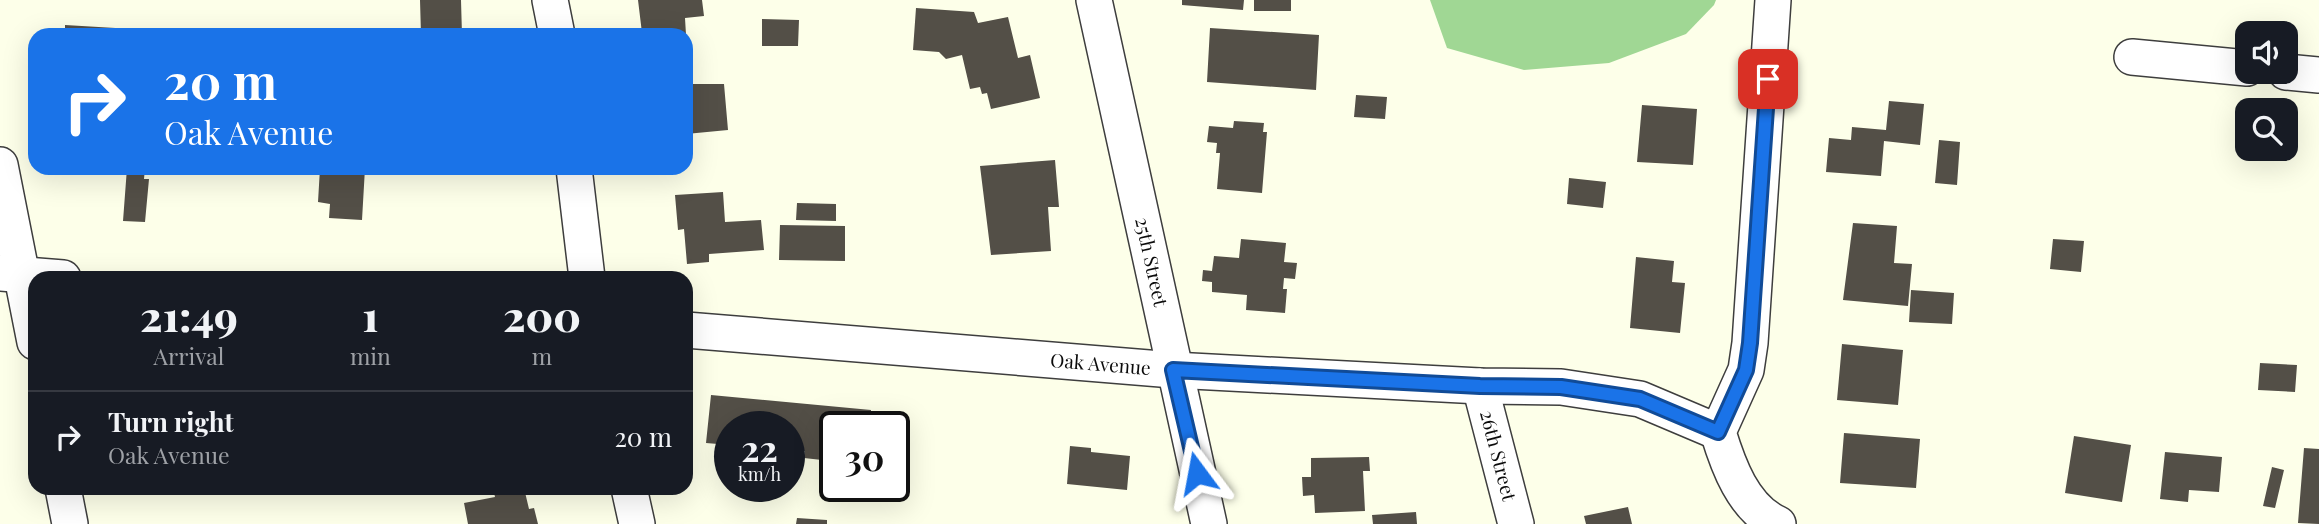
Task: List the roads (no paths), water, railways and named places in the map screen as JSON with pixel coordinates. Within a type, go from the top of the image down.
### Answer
[{"type":"street","points":[[550,0],[556,28]]},
{"type":"street","name":"25th Street","points":[[1094,0],[1173,370],[1209,524]]},
{"type":"street","points":[[1772,521],[1732,475],[1718,432],[1746,370],[1750,343],[1773,0]]},
{"type":"street","points":[[2132,57],[2235,67]]},
{"type":"street","points":[[2298,73],[2319,75]]},
{"type":"street","points":[[0,165],[11,274],[28,322]]},
{"type":"street","points":[[574,175],[586,271]]},
{"type":"street","name":"Oak Avenue","points":[[693,331],[1173,370],[1480,386],[1561,387],[1640,399],[1718,432]]},
{"type":"street","name":"26th Street","points":[[1480,386],[1516,524]]},
{"type":"street","points":[[64,495],[70,524]]},
{"type":"street","points":[[631,495],[637,524]]}]
